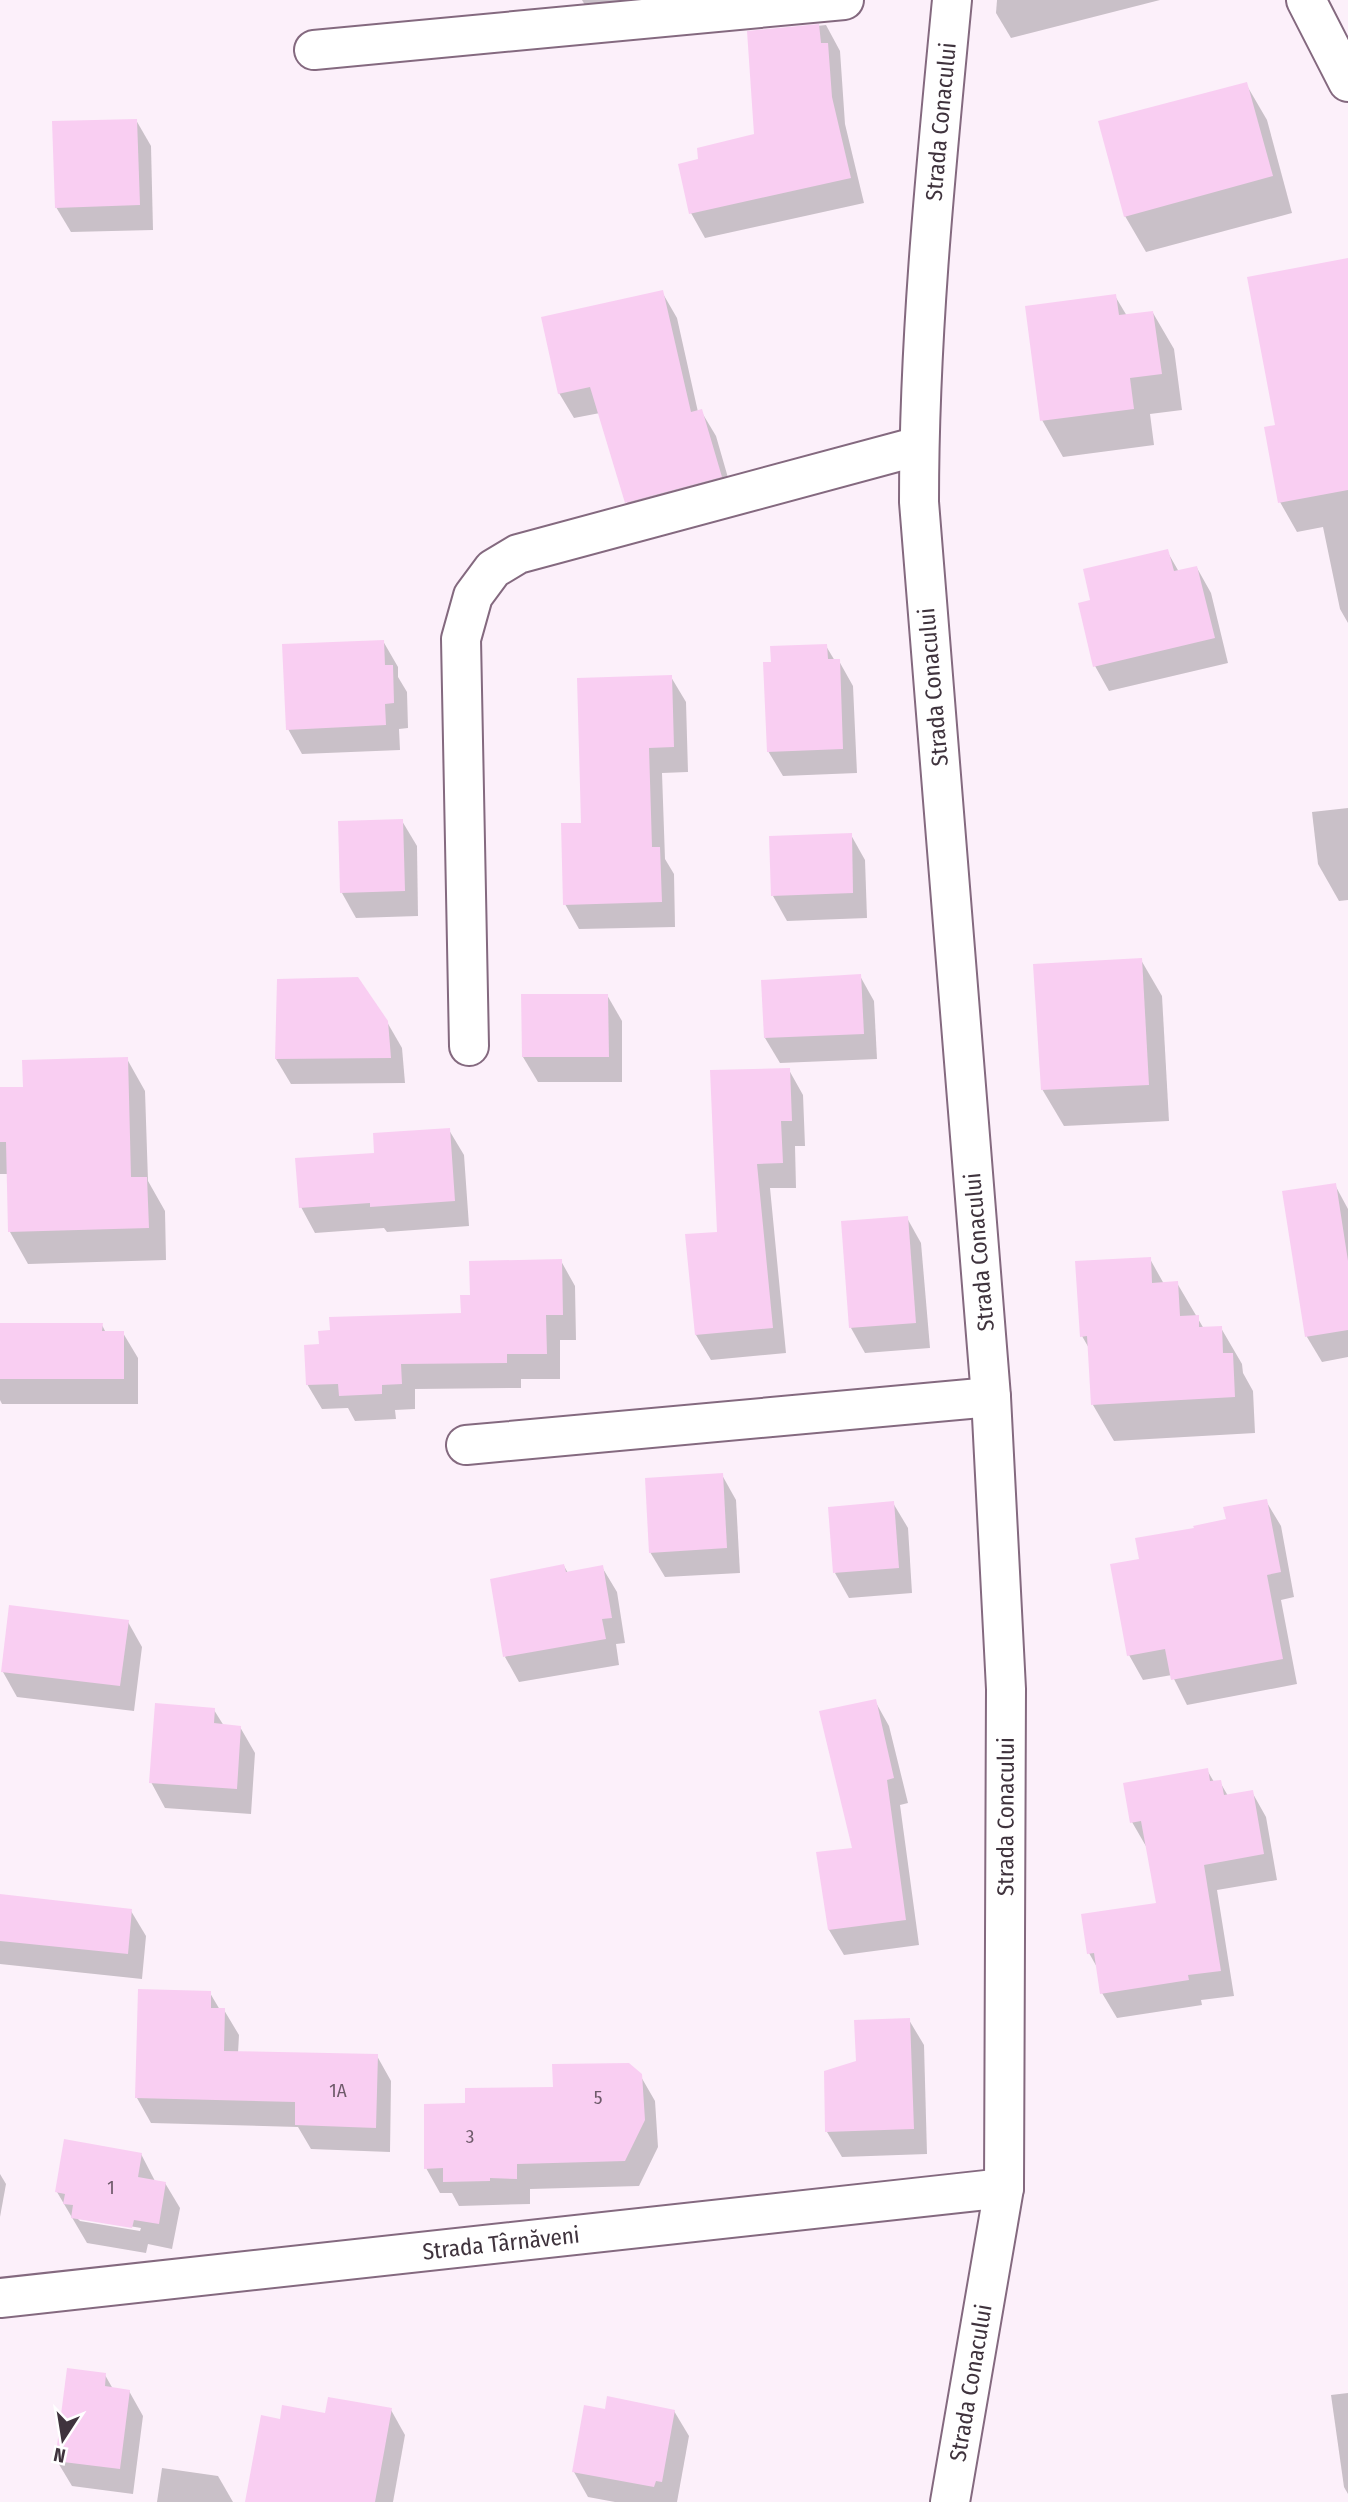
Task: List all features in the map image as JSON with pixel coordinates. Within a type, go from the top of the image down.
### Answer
[{"type":"street","points":[[314,50],[844,0]]},
{"type":"street","name":"Strada Conacului","points":[[950,2502],[1004,2188],[1006,1689],[990,1397],[919,502],[921,369],[930,236],[952,0]]},
{"type":"street","points":[[1306,0],[1346,74]]},
{"type":"street","points":[[469,1046],[461,639],[472,596],[493,569],[518,554],[919,446]]},
{"type":"street","points":[[466,1445],[990,1397]]},
{"type":"street","name":"Strada Târnăveni","points":[[0,2298],[1004,2188]]},
{"type":"building","points":[[819,24],[821,43],[828,43],[832,97],[851,178],[689,214],[678,164],[698,159],[697,148],[754,134],[747,31]]},
{"type":"building","points":[[1247,82],[1273,176],[1124,217],[1098,121]]},
{"type":"building","points":[[137,119],[140,205],[55,208],[52,121]]},
{"type":"building","points":[[1348,258],[1348,490],[1278,503],[1264,427],[1275,425],[1247,277]]},
{"type":"building","points":[[663,290],[691,412],[702,409],[722,477],[625,503],[590,387],[558,394],[541,317]]},
{"type":"building","points":[[1116,294],[1119,315],[1153,311],[1162,374],[1130,378],[1134,409],[1040,421],[1025,306]]},
{"type":"building","points":[[1168,549],[1174,571],[1197,566],[1215,638],[1093,667],[1078,603],[1090,600],[1083,569]]},
{"type":"building","points":[[384,640],[385,665],[393,665],[394,703],[385,704],[386,725],[286,730],[282,644]]},
{"type":"building","points":[[827,644],[828,659],[840,659],[843,749],[767,752],[763,662],[771,662],[770,646]]},
{"type":"building","points":[[672,675],[674,747],[649,748],[652,847],[660,847],[662,902],[563,905],[561,823],[581,823],[577,678]]},
{"type":"building","points":[[403,819],[405,891],[340,893],[338,821]]},
{"type":"building","points":[[852,833],[853,893],[771,896],[769,836]]},
{"type":"building","points":[[1142,958],[1149,1085],[1041,1090],[1033,964]]},
{"type":"building","points":[[861,974],[864,1034],[764,1038],[761,980]]},
{"type":"building","points":[[358,977],[388,1021],[391,1058],[275,1059],[277,979]]},
{"type":"building","points":[[521,994],[608,994],[609,1057],[522,1057]]},
{"type":"building","points":[[128,1057],[131,1177],[147,1177],[149,1228],[8,1232],[6,1142],[0,1142],[0,1087],[23,1087],[22,1060]]},
{"type":"building","points":[[790,1068],[792,1121],[781,1121],[783,1163],[757,1164],[773,1328],[695,1335],[685,1234],[717,1232],[710,1070]]},
{"type":"building","points":[[450,1128],[455,1201],[370,1207],[370,1203],[299,1208],[295,1158],[374,1153],[373,1133]]},
{"type":"building","points":[[1336,1183],[1348,1261],[1348,1330],[1305,1337],[1282,1191]]},
{"type":"building","points":[[908,1216],[916,1323],[849,1328],[841,1221]]},
{"type":"building","points":[[1151,1257],[1152,1283],[1178,1281],[1180,1316],[1199,1315],[1199,1327],[1222,1326],[1223,1353],[1233,1353],[1235,1397],[1091,1405],[1087,1336],[1080,1337],[1075,1261]]},
{"type":"building","points":[[562,1259],[563,1315],[546,1315],[547,1354],[507,1354],[507,1363],[401,1364],[402,1384],[382,1385],[382,1394],[339,1396],[338,1384],[306,1385],[304,1345],[319,1344],[318,1331],[330,1330],[329,1317],[461,1313],[460,1295],[470,1295],[469,1261]]},
{"type":"building","points":[[0,1323],[103,1323],[102,1331],[124,1331],[124,1379],[0,1379]]},
{"type":"building","points":[[723,1473],[727,1548],[649,1553],[645,1478]]},
{"type":"building","points":[[1267,1499],[1281,1572],[1267,1575],[1283,1659],[1171,1680],[1165,1649],[1127,1656],[1110,1564],[1139,1559],[1135,1538],[1194,1528],[1193,1526],[1226,1519],[1223,1507]]},
{"type":"building","points":[[894,1501],[899,1568],[833,1573],[828,1507]]},
{"type":"building","points":[[564,1564],[566,1572],[603,1565],[612,1618],[602,1619],[606,1639],[503,1657],[490,1579]]},
{"type":"building","points":[[9,1605],[129,1620],[120,1686],[1,1672]]},
{"type":"building","points":[[876,1699],[894,1778],[887,1780],[906,1920],[828,1930],[816,1852],[852,1848],[819,1711]]},
{"type":"building","points":[[155,1703],[215,1708],[214,1723],[241,1726],[237,1789],[149,1783]]},
{"type":"building","points":[[1208,1768],[1210,1781],[1221,1780],[1224,1795],[1253,1790],[1264,1854],[1204,1865],[1221,1971],[1188,1975],[1189,1980],[1100,1994],[1094,1953],[1087,1954],[1081,1914],[1156,1903],[1141,1821],[1130,1823],[1123,1783]]},
{"type":"building","points":[[0,1894],[132,1909],[128,1954],[0,1941]]},
{"type":"building","points":[[138,1989],[211,1991],[211,2008],[225,2008],[224,2051],[378,2054],[376,2128],[295,2125],[295,2102],[135,2098]]},
{"type":"building","points":[[910,2018],[914,2129],[825,2132],[824,2071],[856,2061],[854,2020]]},
{"type":"building","points":[[629,2063],[642,2074],[645,2120],[625,2161],[517,2164],[517,2179],[490,2178],[490,2181],[443,2182],[443,2168],[424,2169],[424,2104],[465,2103],[465,2088],[553,2087],[552,2064]]},
{"type":"building","points":[[64,2139],[142,2153],[138,2177],[166,2182],[159,2224],[134,2220],[132,2228],[71,2218],[73,2205],[63,2204],[65,2194],[55,2192]]},
{"type":"building","points":[[67,2368],[106,2373],[105,2386],[130,2390],[120,2469],[55,2461]]},
{"type":"building","points":[[607,2396],[675,2410],[662,2482],[656,2481],[654,2487],[572,2472],[584,2405],[605,2409]]},
{"type":"building","points":[[328,2397],[392,2408],[375,2502],[245,2502],[261,2415],[280,2419],[282,2405],[325,2413]]}]
